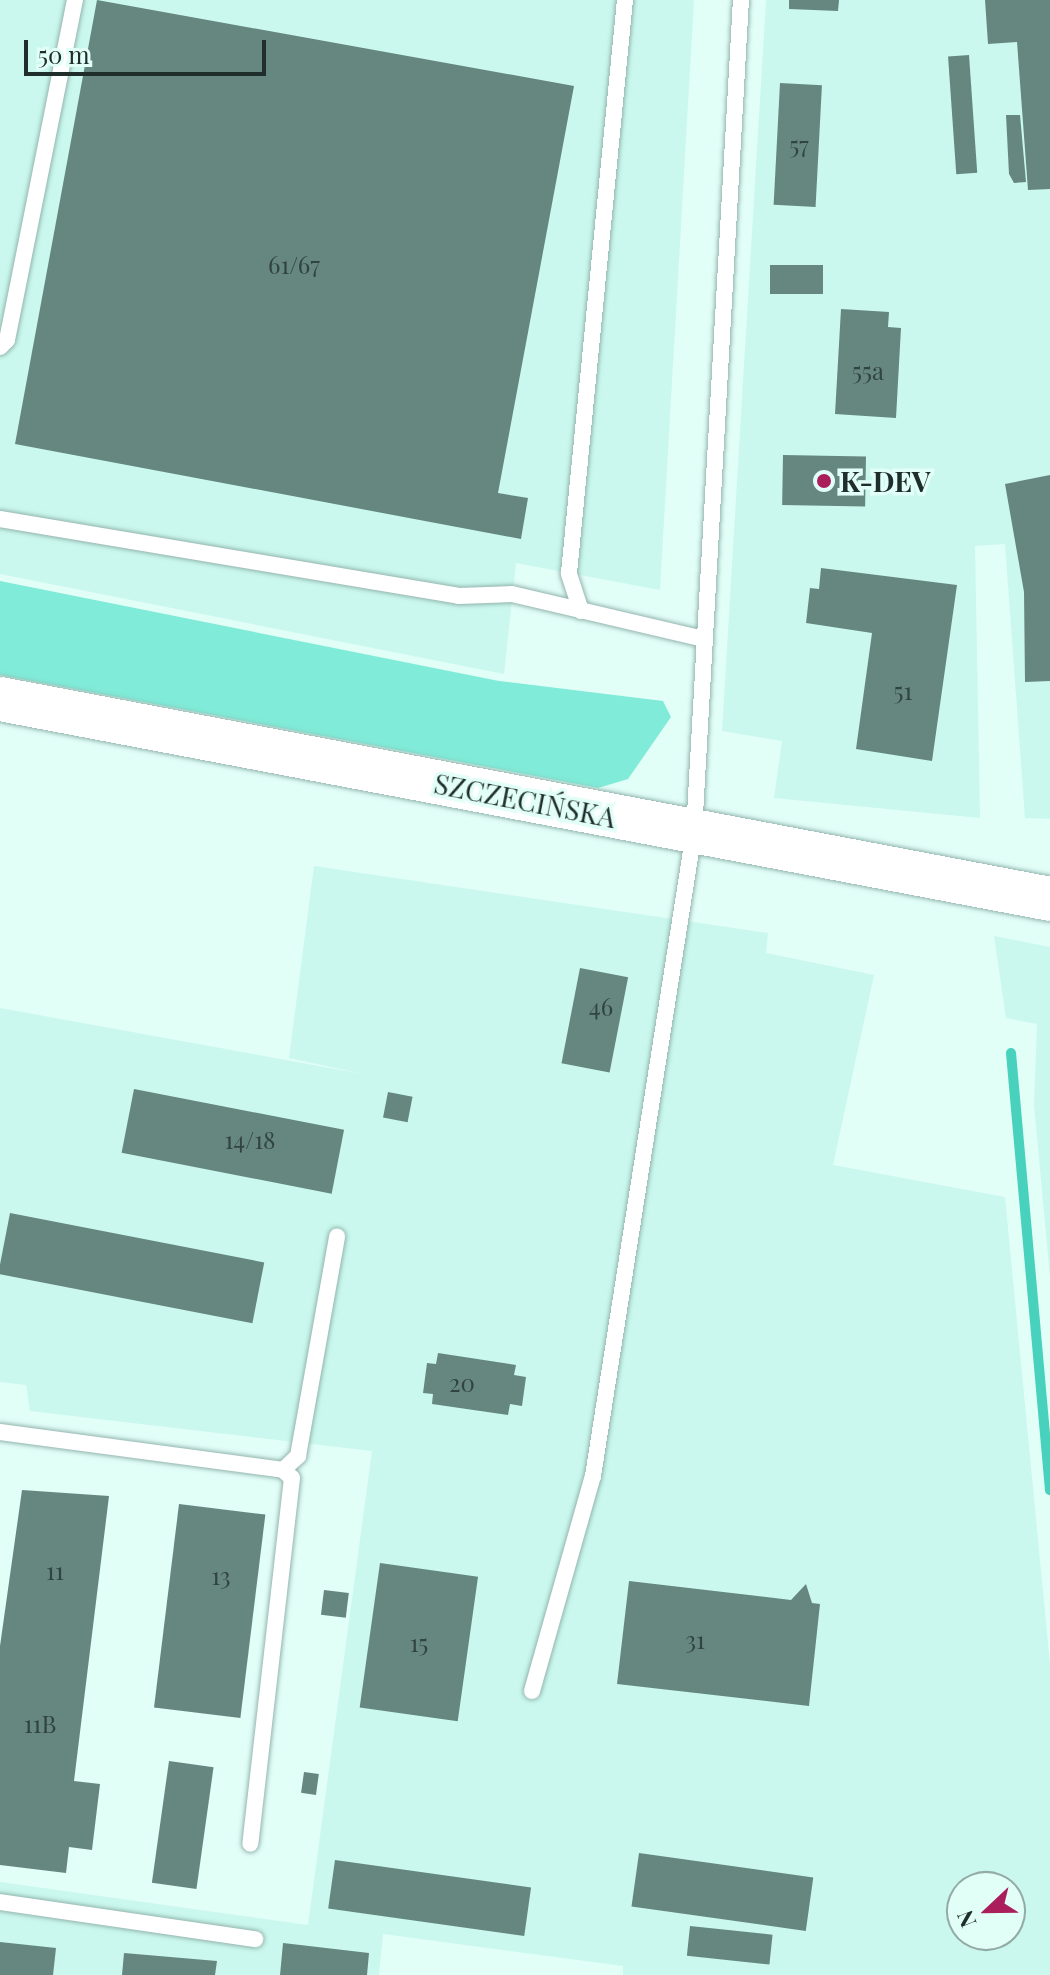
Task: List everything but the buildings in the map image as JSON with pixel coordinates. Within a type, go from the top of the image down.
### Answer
[{"type":"main road","name":"SZCZECIŃSKA","points":[[0,699],[1050,899]]},
{"type":"lane","points":[[0,347],[7,340],[75,0]]},
{"type":"lane","points":[[581,611],[569,573],[625,0]]},
{"type":"lane","points":[[532,1691],[593,1476],[694,832],[741,0]]},
{"type":"lane","points":[[0,519],[581,611],[704,639]]},
{"type":"lane","points":[[283,1470],[298,1456],[337,1236]]},
{"type":"lane","points":[[0,1432],[283,1470],[292,1478],[250,1844]]},
{"type":"lane","points":[[0,1902],[255,1939]]},
{"type":"shaded area","points":[[0,0],[694,0],[660,590],[516,563],[504,674],[0,574]]},
{"type":"shaded area","points":[[766,0],[1050,0],[1050,819],[1025,818],[1005,544],[975,546],[980,818],[774,798],[782,741],[722,731]]},
{"type":"shaded area","points":[[314,866],[768,933],[766,953],[874,975],[833,1165],[1005,1197],[1050,1664],[1050,1975],[623,1975],[623,1966],[383,1934],[379,1975],[0,1975],[0,1882],[308,1925],[372,1451],[30,1411],[26,1385],[0,1382],[0,1008],[363,1074],[289,1058]]},
{"type":"shaded area","points":[[994,936],[1050,947],[1050,1277],[1034,1105],[1037,1024],[1006,1018]]},
{"type":"green space","points":[[0,581],[499,681],[663,701],[671,717],[628,779],[598,788],[0,675]]},
{"type":"waterway","points":[[1011,1053],[1050,1490]]},
{"type":"place","name":"K-DEV","points":[[824,481]]}]
